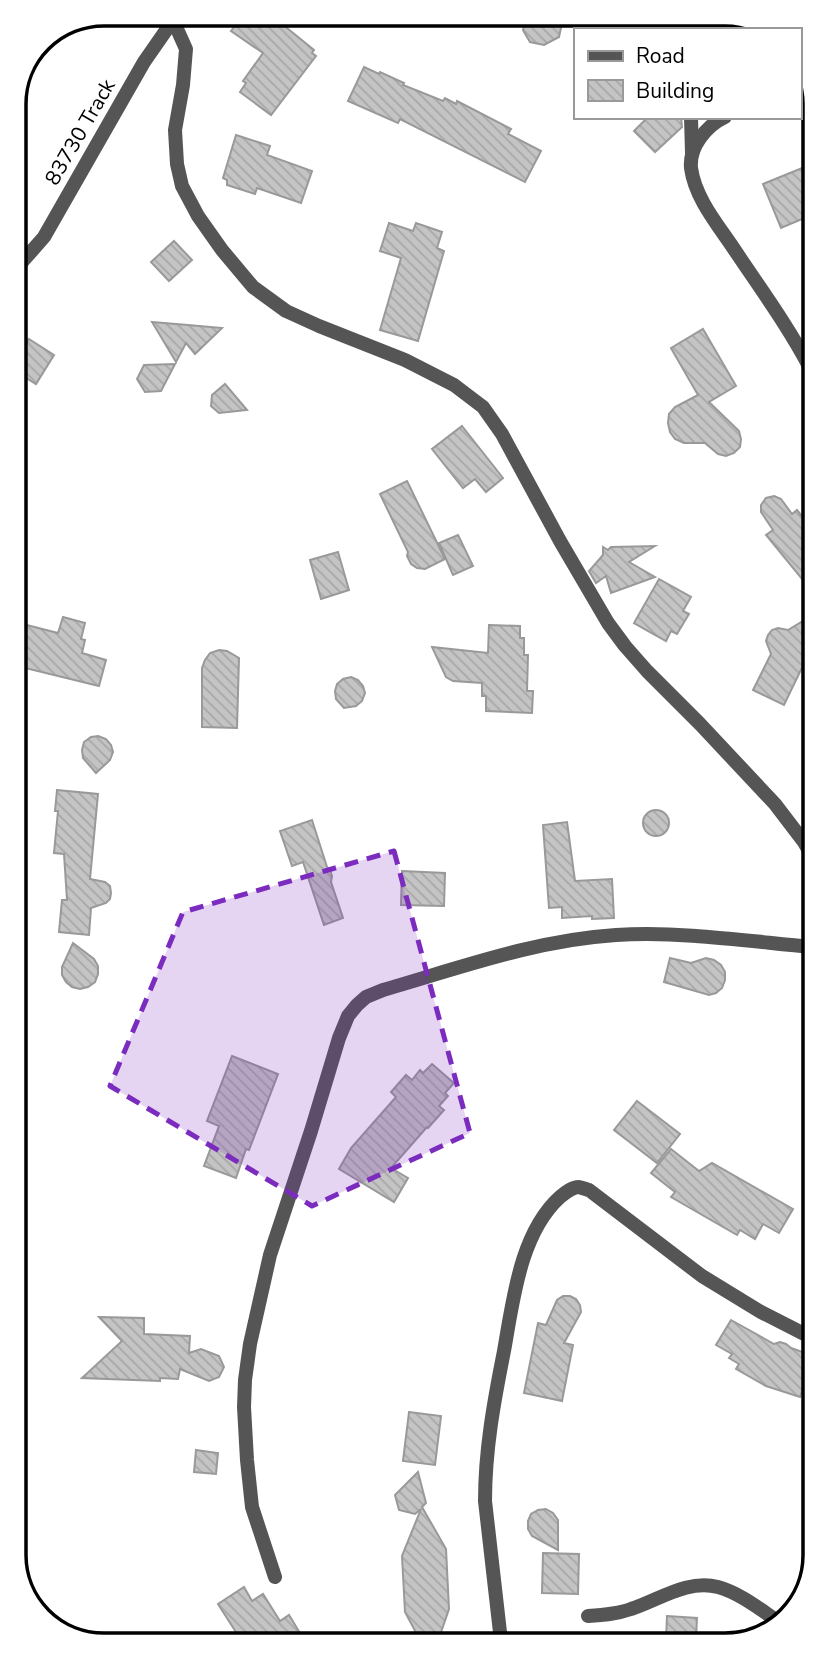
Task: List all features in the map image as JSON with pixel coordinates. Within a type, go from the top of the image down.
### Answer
[{"type":"street","name":"83730 Track","points":[[26,257],[44,237],[144,62],[169,26]]},
{"type":"street","points":[[178,26],[186,49],[175,130],[177,164],[182,186],[198,216],[222,250],[253,287],[286,311],[405,360],[454,385],[483,407],[502,433],[608,623],[648,671],[775,804],[803,841]]},
{"type":"street","points":[[691,119],[691,169],[696,186],[706,207],[803,357]]},
{"type":"street","points":[[692,153],[705,132],[722,119]]},
{"type":"street","points":[[275,1577],[252,1507],[247,1461],[244,1408],[250,1344],[270,1255],[340,1038],[348,1016],[357,1005],[366,998],[394,987],[531,947],[573,940],[616,935],[697,936],[803,946]]},
{"type":"street","points":[[500,1633],[485,1501],[489,1439],[517,1284],[537,1228],[559,1198],[570,1189],[579,1187],[589,1190],[702,1276],[761,1312],[803,1333]]},
{"type":"street","points":[[588,1616],[619,1613],[678,1590],[704,1585],[720,1588],[742,1598],[772,1617]]},
{"type":"highlighted area","points":[[394,851],[470,1133],[312,1206],[110,1086],[183,912]]},
{"type":"building","points":[[235,26],[284,26],[314,50],[312,53],[316,56],[271,115],[240,92],[246,83],[243,81],[263,53],[231,31]]},
{"type":"building","points":[[524,26],[561,26],[559,37],[544,45],[530,42],[523,30]]},
{"type":"building","points":[[364,67],[443,101],[445,98],[456,104],[457,101],[511,129],[508,134],[541,151],[525,182],[400,119],[398,123],[348,101]]},
{"type":"building","points":[[646,119],[681,119],[682,127],[655,152],[634,131]]},
{"type":"building","points":[[236,135],[270,146],[267,155],[312,171],[301,203],[257,188],[255,194],[227,185],[227,180],[223,178]]},
{"type":"building","points":[[802,168],[803,219],[781,228],[763,184]]},
{"type":"building","points":[[389,223],[413,231],[416,223],[442,232],[437,248],[444,251],[418,341],[380,330],[401,258],[380,251]]},
{"type":"building","points":[[174,241],[192,260],[169,281],[151,262]]},
{"type":"building","points":[[152,322],[222,328],[195,354],[186,343],[176,362]]},
{"type":"building","points":[[703,329],[736,386],[709,402],[739,431],[740,447],[726,456],[718,454],[705,443],[684,443],[675,439],[668,423],[669,414],[675,407],[698,395],[671,348]]},
{"type":"building","points":[[29,339],[54,355],[36,384],[26,378],[26,344]]},
{"type":"building","points":[[175,364],[161,391],[145,392],[137,379],[144,365]]},
{"type":"building","points":[[225,384],[247,410],[219,413],[211,406],[212,395]]},
{"type":"building","points":[[462,426],[503,478],[486,492],[475,479],[463,488],[432,449]]},
{"type":"building","points":[[407,481],[445,559],[425,569],[411,564],[408,552],[380,494]]},
{"type":"building","points":[[774,496],[781,499],[792,514],[797,510],[803,517],[803,580],[766,535],[773,530],[761,512],[761,505],[766,498]]},
{"type":"building","points":[[458,535],[473,566],[453,575],[439,543]]},
{"type":"building","points":[[655,546],[629,562],[655,577],[611,593],[606,576],[596,583],[589,571],[603,555],[603,547],[608,550],[611,547]]},
{"type":"building","points":[[338,552],[349,590],[321,599],[310,560]]},
{"type":"building","points":[[659,579],[691,597],[683,611],[689,614],[677,634],[671,631],[666,641],[634,623]]},
{"type":"building","points":[[63,617],[85,623],[81,639],[85,640],[82,653],[106,660],[99,686],[26,668],[26,625],[58,633]]},
{"type":"building","points":[[803,621],[803,666],[784,705],[753,690],[771,654],[766,641],[768,635],[778,628],[788,630]]},
{"type":"building","points":[[489,625],[520,626],[520,638],[524,638],[524,655],[528,655],[527,691],[533,691],[532,713],[486,711],[486,696],[482,696],[482,683],[453,681],[446,677],[432,647],[488,653]]},
{"type":"building","points":[[219,650],[239,658],[237,728],[202,727],[202,668],[210,653]]},
{"type":"building","points":[[351,677],[358,680],[365,693],[356,706],[344,708],[336,699],[335,691],[337,684]]},
{"type":"building","points":[[98,736],[106,739],[113,752],[110,760],[96,773],[83,758],[82,750],[84,742]]},
{"type":"building","points":[[57,790],[98,794],[90,879],[105,882],[110,886],[111,893],[106,903],[91,908],[89,935],[59,932],[62,900],[67,900],[64,854],[54,853]]},
{"type":"building","points":[[656,810],[665,814],[669,823],[665,832],[656,836],[647,832],[643,823],[647,814]]},
{"type":"building","points":[[312,820],[332,876],[331,882],[343,918],[324,925],[303,862],[292,866],[280,831]]},
{"type":"building","points":[[567,822],[575,881],[612,879],[614,918],[562,918],[562,907],[549,908],[543,825]]},
{"type":"building","points":[[402,871],[445,873],[444,906],[401,905]]},
{"type":"building","points":[[73,943],[94,959],[98,966],[95,982],[80,989],[72,987],[62,975],[62,967]]},
{"type":"building","points":[[670,958],[691,963],[706,958],[714,960],[725,972],[722,988],[709,995],[664,982]]},
{"type":"building","points":[[232,1056],[278,1074],[236,1178],[204,1166],[219,1126],[207,1121]]},
{"type":"building","points":[[432,1064],[454,1083],[439,1106],[444,1110],[391,1168],[408,1178],[394,1202],[339,1169],[351,1148],[396,1097],[391,1092],[406,1075],[412,1080],[420,1070],[423,1073]]},
{"type":"building","points":[[637,1101],[680,1134],[657,1163],[614,1130]]},
{"type":"building","points":[[671,1149],[699,1171],[712,1163],[793,1209],[779,1233],[763,1224],[755,1239],[740,1230],[737,1235],[671,1197],[675,1192],[651,1173]]},
{"type":"building","points":[[563,1296],[576,1299],[581,1312],[564,1343],[573,1345],[562,1401],[524,1393],[538,1323],[546,1325],[557,1300]]},
{"type":"building","points":[[99,1317],[144,1318],[144,1334],[190,1336],[189,1353],[201,1349],[219,1356],[224,1367],[219,1377],[209,1381],[180,1369],[178,1379],[160,1378],[160,1381],[82,1378],[122,1341]]},
{"type":"building","points":[[731,1320],[774,1344],[780,1342],[803,1352],[803,1388],[800,1397],[766,1386],[736,1369],[739,1364],[729,1358],[732,1354],[716,1345]]},
{"type":"building","points":[[409,1412],[441,1416],[435,1465],[403,1461]]},
{"type":"building","points":[[196,1450],[218,1453],[216,1474],[194,1472]]},
{"type":"building","points":[[418,1472],[426,1503],[422,1507],[446,1549],[449,1609],[441,1633],[416,1633],[405,1612],[402,1556],[421,1509],[415,1514],[399,1510],[395,1495]]},
{"type":"building","points":[[546,1509],[558,1520],[558,1550],[532,1536],[528,1529],[531,1514]]},
{"type":"building","points":[[543,1553],[579,1554],[578,1594],[542,1593]]},
{"type":"building","points":[[244,1587],[252,1601],[263,1594],[280,1621],[289,1615],[300,1633],[237,1633],[218,1604]]},
{"type":"building","points":[[667,1616],[697,1618],[696,1633],[666,1633]]}]
